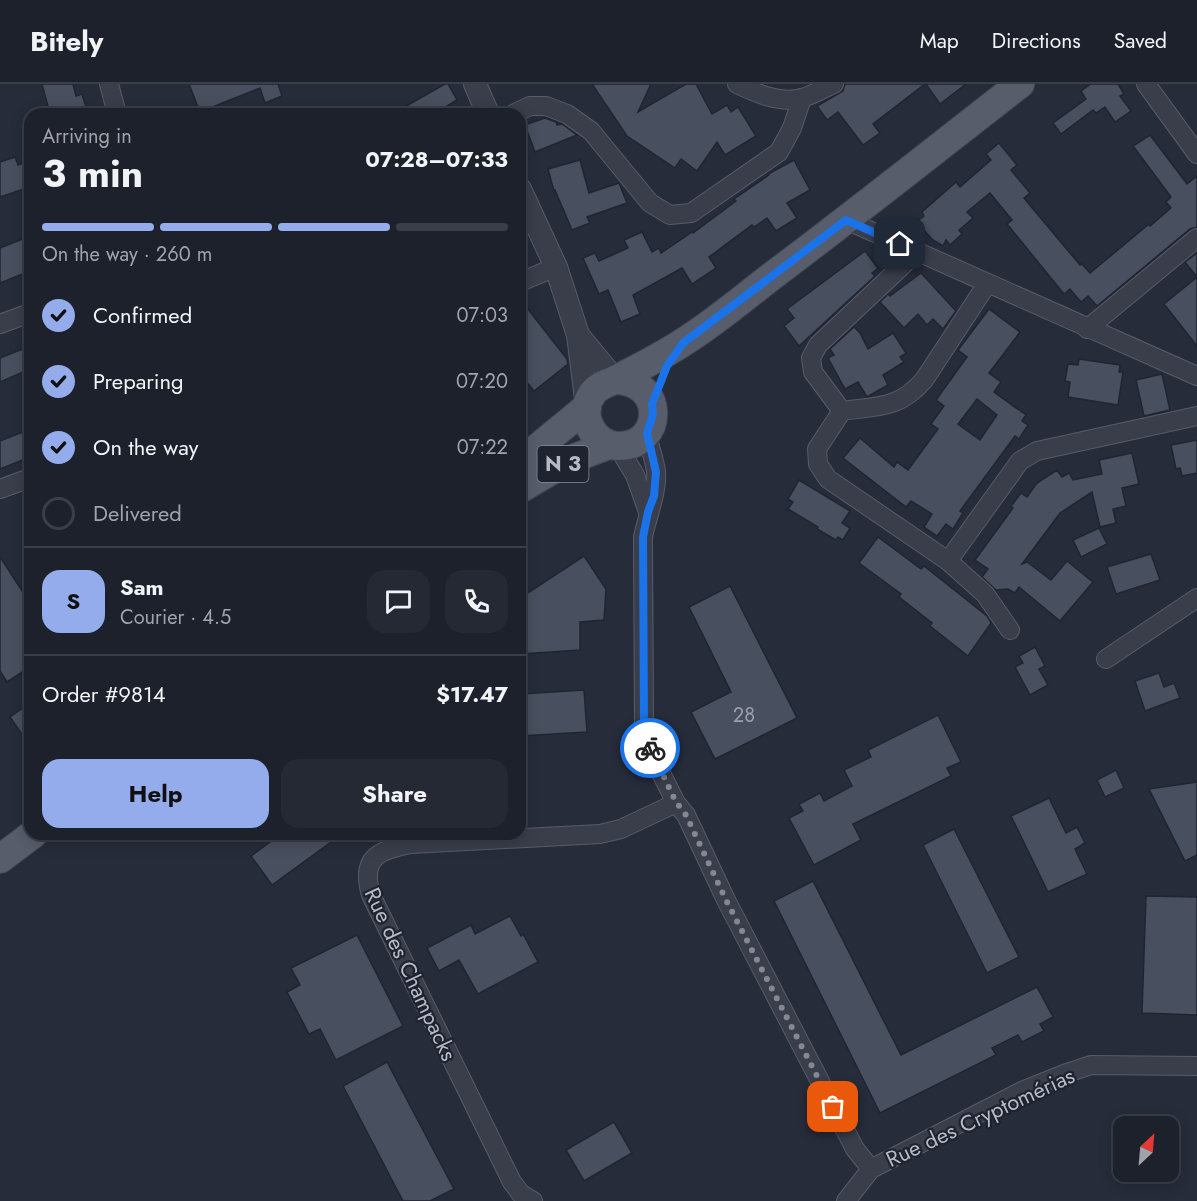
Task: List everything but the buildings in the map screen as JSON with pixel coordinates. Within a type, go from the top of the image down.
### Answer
[{"type":"main road","points":[[615,380],[638,385],[647,393],[652,404],[653,414],[647,433],[639,441],[629,445],[614,446],[599,439],[591,430],[587,419],[587,407],[592,394],[602,385],[683,343],[846,220],[1020,84]]},
{"type":"main road","points":[[652,404],[667,366],[683,343]]},
{"type":"main road","name":"N 3","points":[[526,457],[587,407]]},
{"type":"main road","name":"N 3","points":[[526,485],[569,460],[614,446]]},
{"type":"main road","points":[[0,859],[25,840]]},
{"type":"street","points":[[109,84],[115,108]]},
{"type":"street","points":[[475,84],[485,108]]},
{"type":"street","points":[[737,84],[770,97],[786,100],[802,98],[834,84]]},
{"type":"street","points":[[1146,84],[1191,135],[1197,154]]},
{"type":"street","points":[[526,108],[546,106],[567,114],[591,131],[650,203],[670,214],[681,215],[691,213],[779,152],[792,128],[802,98]]},
{"type":"street","points":[[526,202],[556,267],[578,335],[587,407]]},
{"type":"street","points":[[846,220],[1197,376]]},
{"type":"street","points":[[1087,329],[1197,238]]},
{"type":"street","points":[[842,411],[813,372],[811,358],[818,345],[918,251]]},
{"type":"street","points":[[526,280],[556,267]]},
{"type":"street","points":[[842,411],[901,401],[914,391],[924,380],[987,284]]},
{"type":"street","points":[[0,324],[24,315]]},
{"type":"street","points":[[578,335],[615,380]]},
{"type":"street","points":[[842,411],[818,450],[818,464],[828,479],[948,561],[985,594],[1010,630]]},
{"type":"street","points":[[948,561],[1020,461],[1037,451],[1197,416]]},
{"type":"street","points":[[647,433],[656,472],[654,496],[643,537],[644,730],[656,763],[676,802],[686,815],[726,900],[855,1149],[871,1169],[846,1201]]},
{"type":"street","points":[[614,446],[635,475],[648,512]]},
{"type":"street","points":[[0,489],[24,480]]},
{"type":"street","points":[[1106,658],[1197,598]]},
{"type":"street","name":"Rue des Champacks","points":[[526,838],[600,834],[621,829],[676,802]]},
{"type":"street","name":"Rue des Champacks","points":[[487,840],[411,844],[388,849],[375,856],[368,867],[366,880],[371,895],[512,1182],[521,1194],[533,1201]]},
{"type":"street","name":"Rue des Cryptomérias","points":[[871,1169],[1024,1090],[1091,1065],[1197,1066]]},
{"type":"way so far","points":[[650,748],[833,1107]]},
{"type":"route","points":[[650,748],[644,730],[643,537],[654,496],[656,472],[647,433],[653,414],[652,404],[667,366],[683,343],[846,220],[900,244]]}]
